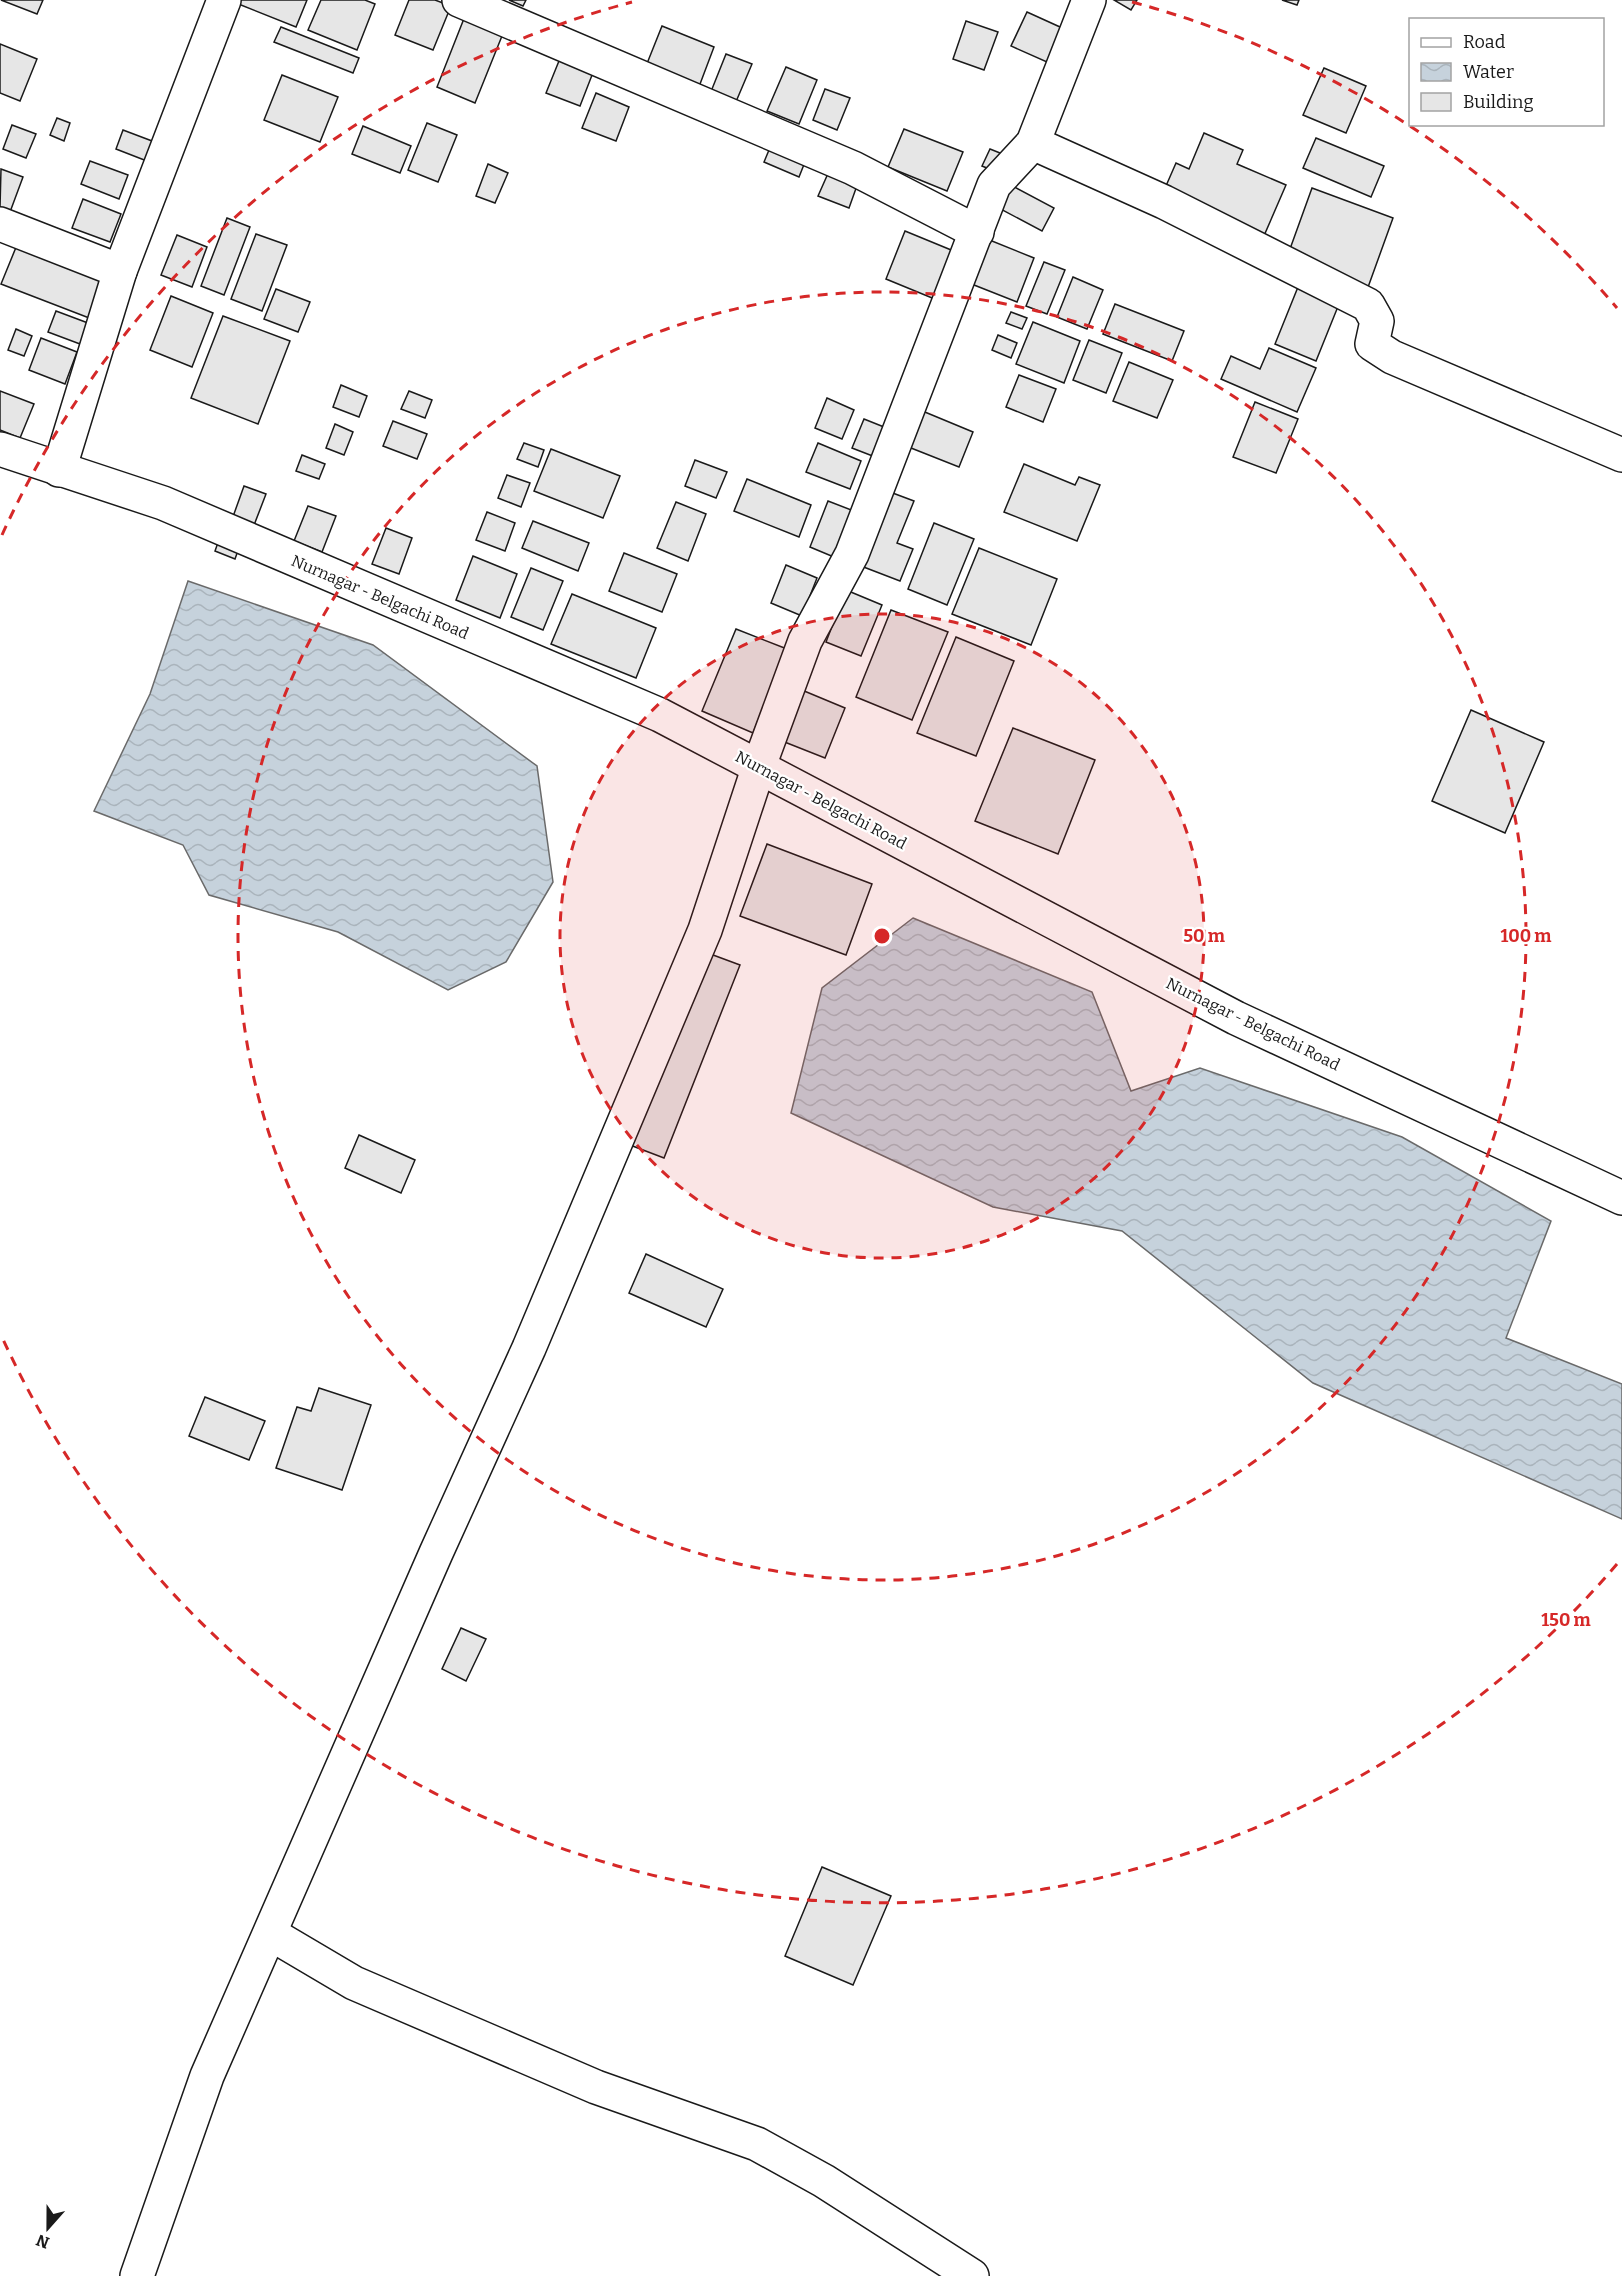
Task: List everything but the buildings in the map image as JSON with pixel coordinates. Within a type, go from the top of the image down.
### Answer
[{"type":"street","points":[[59,470],[120,272],[224,0]]},
{"type":"street","points":[[459,0],[853,168],[977,232]]},
{"type":"street","points":[[137,2276],[207,2076],[436,1553],[529,1348],[705,930],[759,766],[805,641],[852,554],[994,185],[1033,143],[1089,0]]},
{"type":"street","points":[[1033,143],[1164,202],[1368,305],[1377,321],[1372,344],[1392,357],[1622,455]]},
{"type":"street","points":[[0,224],[120,272]]},
{"type":"street","name":"Nurnagar - Belgachi Road","points":[[0,449],[163,503],[660,715],[1236,1018],[1622,1198]]},
{"type":"street","points":[[271,1934],[354,1983],[596,2087],[757,2144],[824,2181],[972,2276]]},
{"type":"water","points":[[188,581],[373,645],[537,766],[553,882],[506,962],[448,990],[338,932],[209,895],[183,845],[94,811],[150,694]]},
{"type":"water","points":[[913,918],[1092,992],[1131,1091],[1200,1068],[1402,1137],[1551,1221],[1506,1338],[1622,1384],[1622,1519],[1313,1383],[1122,1231],[993,1207],[791,1113],[822,988]]}]
